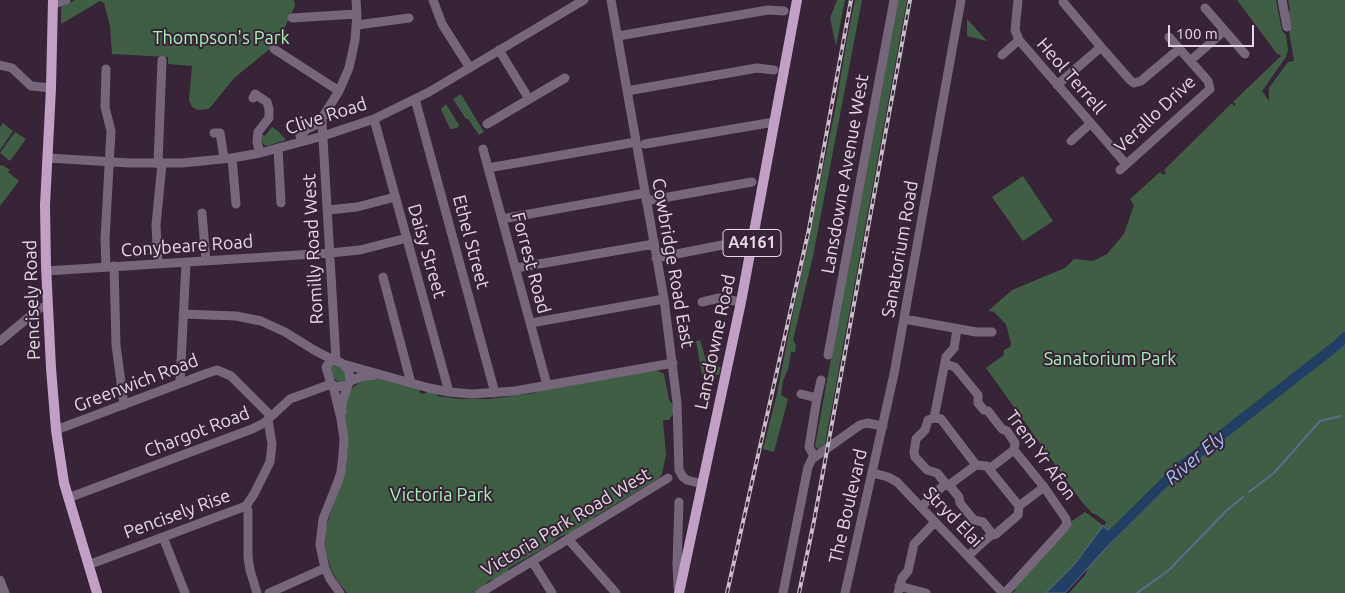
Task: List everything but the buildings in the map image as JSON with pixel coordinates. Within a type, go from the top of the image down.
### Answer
[{"type":"main road","name":"Lansdowne Road","points":[[702,484],[741,302],[797,0]]},
{"type":"main road","name":"Pencisely Road","points":[[54,2],[45,205],[46,271],[56,430],[68,498],[97,593]]},
{"type":"main road","name":"A4161","points":[[694,518],[702,484]]},
{"type":"main road","points":[[679,593],[694,518]]},
{"type":"street","points":[[54,2],[66,0]]},
{"type":"street","points":[[300,136],[307,129],[322,122],[322,118],[339,91],[349,68],[354,50],[357,25],[356,0]]},
{"type":"street","points":[[433,0],[442,24],[470,68]]},
{"type":"street","name":"Clive Road","points":[[48,158],[160,164],[228,158],[278,148],[323,136],[374,118],[415,99],[584,0]]},
{"type":"street","name":"Cowbridge Road East","points":[[611,0],[627,91],[641,143],[646,197],[664,299],[679,426],[679,470],[684,478],[702,484]]},
{"type":"street","name":"Lansdowne Avenue West","points":[[828,355],[829,333],[850,212],[874,85],[894,0]]},
{"type":"street","name":"Sanatorium Road","points":[[883,426],[962,0]]},
{"type":"street","name":"Heol Terrell","points":[[1018,0],[1015,30],[1019,40],[1091,123],[1123,167]]},
{"type":"street","points":[[1282,0],[1287,27]]},
{"type":"street","points":[[1063,2],[1134,83],[1141,81],[1179,49]]},
{"type":"street","points":[[1205,8],[1245,54]]},
{"type":"street","points":[[618,36],[768,10],[784,11]]},
{"type":"street","points":[[292,18],[357,14]]},
{"type":"street","points":[[357,25],[409,18]]},
{"type":"street","points":[[1190,61],[1224,31]]},
{"type":"street","name":"Verallo Drive","points":[[1123,167],[1210,89],[1208,81],[1169,37]]},
{"type":"street","points":[[1002,55],[1019,40]]},
{"type":"street","points":[[1058,85],[1101,47]]},
{"type":"street","points":[[274,49],[339,91]]},
{"type":"street","points":[[499,50],[529,99]]},
{"type":"street","points":[[158,264],[156,224],[160,164],[162,60]]},
{"type":"street","points":[[0,65],[12,68],[31,86],[51,88]]},
{"type":"street","points":[[627,91],[757,68],[774,70]]},
{"type":"street","points":[[106,69],[105,107],[111,131],[105,239],[110,266],[116,345],[124,405]]},
{"type":"street","points":[[487,124],[565,78]]},
{"type":"street","points":[[253,98],[255,94],[266,102],[272,119],[258,132],[257,142],[260,152]]},
{"type":"street","name":"Ethel Street","points":[[415,99],[495,393]]},
{"type":"street","name":"Daisy Street","points":[[374,118],[449,392]]},
{"type":"street","name":"Romilly Road West","points":[[322,122],[335,362]]},
{"type":"street","points":[[488,168],[774,122]]},
{"type":"street","points":[[1071,141],[1091,123]]},
{"type":"street","points":[[214,134],[220,133],[225,139],[236,204]]},
{"type":"street","points":[[278,148],[281,203]]},
{"type":"street","name":"Forrest Road","points":[[483,150],[547,385]]},
{"type":"street","points":[[502,219],[752,182]]},
{"type":"street","points":[[328,210],[357,207],[395,197]]},
{"type":"street","points":[[202,213],[206,261]]},
{"type":"street","name":"Conybeare Road","points":[[46,271],[330,253],[360,250],[407,238]]},
{"type":"street","points":[[656,258],[753,239]]},
{"type":"street","points":[[516,268],[654,244]]},
{"type":"street","points":[[180,383],[186,263]]},
{"type":"street","points":[[383,277],[411,383]]},
{"type":"street","points":[[702,302],[719,298],[741,302]]},
{"type":"street","points":[[530,323],[664,299]]},
{"type":"street","points":[[0,342],[40,308],[48,306]]},
{"type":"street","points":[[183,314],[236,316],[261,321],[296,338],[349,371],[349,383],[342,403],[341,420]]},
{"type":"street","points":[[904,319],[982,333],[992,332]]},
{"type":"street","points":[[934,418],[946,357],[954,348],[957,329]]},
{"type":"street","points":[[335,362],[449,392],[495,393],[673,363]]},
{"type":"street","points":[[335,362],[332,385],[344,439],[341,472],[325,510],[320,532],[321,555],[325,568],[340,593]]},
{"type":"street","name":"Trem Yr Afon","points":[[945,364],[955,367],[978,396],[978,402],[984,410],[988,411],[1015,443],[1014,450],[1044,487],[1065,517],[1067,524],[1004,593]]},
{"type":"street","name":"Greenwich Road","points":[[56,430],[180,383],[211,372],[221,371],[230,376],[270,418]]},
{"type":"street","name":"Chargot Road","points":[[68,498],[252,430],[270,418],[290,399],[332,385],[342,387],[369,375],[392,378]]},
{"type":"street","points":[[814,456],[809,447],[820,380]]},
{"type":"street","points":[[801,394],[817,398]]},
{"type":"street","name":"Pencisely Rise","points":[[88,565],[246,506],[270,462],[272,444],[270,418]]},
{"type":"street","points":[[976,465],[941,419],[934,418],[928,420],[925,430],[916,439],[914,454],[927,470],[937,473],[959,497],[960,504],[974,520],[983,522],[992,534]]},
{"type":"street","points":[[783,593],[808,467],[814,456],[860,425],[867,423],[883,426]]},
{"type":"street","name":"The Boulevard","points":[[845,593],[883,426]]},
{"type":"street","points":[[989,469],[1014,450]]},
{"type":"street","points":[[921,508],[943,486],[948,485],[976,465],[986,466],[989,469],[1018,506],[1018,515],[996,534],[992,534],[968,556]]},
{"type":"street","name":"Stryd Elai","points":[[873,472],[894,480],[1004,593]]},
{"type":"street","name":"Victoria Park Road West","points":[[480,593],[668,478]]},
{"type":"street","points":[[1018,506],[1044,487]]},
{"type":"street","points":[[679,593],[677,564],[680,502]]},
{"type":"street","points":[[246,506],[248,511],[248,557],[251,576],[257,593]]},
{"type":"street","points":[[679,518],[694,518]]},
{"type":"street","points":[[926,593],[899,590],[902,578],[908,571],[916,542],[936,522]]},
{"type":"street","points":[[163,536],[185,593]]},
{"type":"street","points":[[568,539],[616,593]]},
{"type":"street","points":[[532,561],[552,593]]},
{"type":"street","points":[[268,593],[325,568]]},
{"type":"street","points":[[0,580],[5,593]]},
{"type":"green space","name":"Thompson's Park","points":[[75,0],[294,0],[295,6],[277,43],[234,78],[209,109],[198,110],[192,107],[189,100],[192,66],[168,64],[168,57],[112,54],[110,26],[104,3],[100,1],[61,24],[61,7]]},
{"type":"green space","points":[[837,0],[845,0],[836,46],[830,18]]},
{"type":"green space","points":[[855,0],[862,0],[813,256],[793,340],[796,345],[795,352],[791,352],[788,369],[783,381],[781,395],[788,399],[774,452],[763,449],[777,394],[836,105]]},
{"type":"green space","points":[[897,0],[907,0],[825,444],[818,449],[815,446]]},
{"type":"green space","name":"Sanatorium Park","points":[[1237,0],[1276,0],[1282,31],[1286,35],[1288,50],[1286,57],[1262,91],[1269,101],[1269,88],[1288,62],[1294,61],[1287,13],[1290,11],[1288,0],[1345,0],[1345,593],[1069,593],[1086,574],[1096,540],[1103,527],[1074,565],[1046,593],[1012,593],[1016,590],[1013,588],[1069,523],[1085,512],[1104,526],[1106,522],[1092,513],[1082,502],[986,368],[1004,355],[1004,350],[1010,347],[1011,344],[1006,324],[994,312],[988,311],[1012,290],[1065,268],[1074,259],[1093,261],[1107,254],[1124,234],[1134,205],[1130,199],[1160,172],[1163,175],[1166,173],[1164,170],[1232,103],[1234,106],[1236,104],[1233,102],[1281,56],[1278,55]]},
{"type":"green space","points":[[967,19],[987,41],[967,36]]},
{"type":"green space","points":[[461,94],[484,132],[479,135],[453,99]]},
{"type":"green space","points":[[446,104],[459,125],[457,128],[450,129],[441,109]]},
{"type":"green space","points":[[3,123],[13,131],[0,150],[0,127]]},
{"type":"green space","points":[[272,127],[286,140],[267,146],[264,145],[261,140],[262,135],[265,136]]},
{"type":"green space","points":[[15,132],[26,139],[10,161],[0,153]]},
{"type":"green space","points":[[2,165],[10,170],[8,172],[19,181],[0,206],[0,166]]},
{"type":"green space","points":[[1023,176],[1053,221],[1023,241],[992,197]]},
{"type":"green space","points":[[700,340],[707,364],[721,367],[719,375],[702,374],[696,341]]},
{"type":"green space","points":[[336,364],[345,372],[346,379],[344,382],[339,383],[334,378],[330,369],[331,365]]},
{"type":"green space","name":"Victoria Park","points":[[656,370],[664,374],[669,400],[673,405],[673,414],[669,420],[663,420],[666,455],[662,474],[659,478],[594,517],[593,520],[574,532],[559,537],[551,544],[509,568],[507,573],[488,581],[477,593],[347,593],[336,579],[325,548],[326,527],[346,468],[348,449],[345,418],[346,400],[351,389],[361,381],[371,376],[419,389],[420,393],[424,394],[428,391],[437,394],[437,396],[460,399],[489,399],[535,393],[536,391],[571,383],[574,385],[575,382]]},
{"type":"water","points":[[1103,526],[1116,537],[1065,593],[1046,593],[1074,565]]},
{"type":"waterway","name":"River Ely","points":[[1104,542],[1178,469],[1345,337]]},
{"type":"waterway","points":[[1249,492],[1274,473],[1320,421],[1341,416]]},
{"type":"waterway","points":[[1137,593],[1169,570],[1226,511],[1243,497]]},
{"type":"railway","points":[[727,593],[809,229],[851,0]]},
{"type":"railway","points":[[799,593],[910,0]]}]
